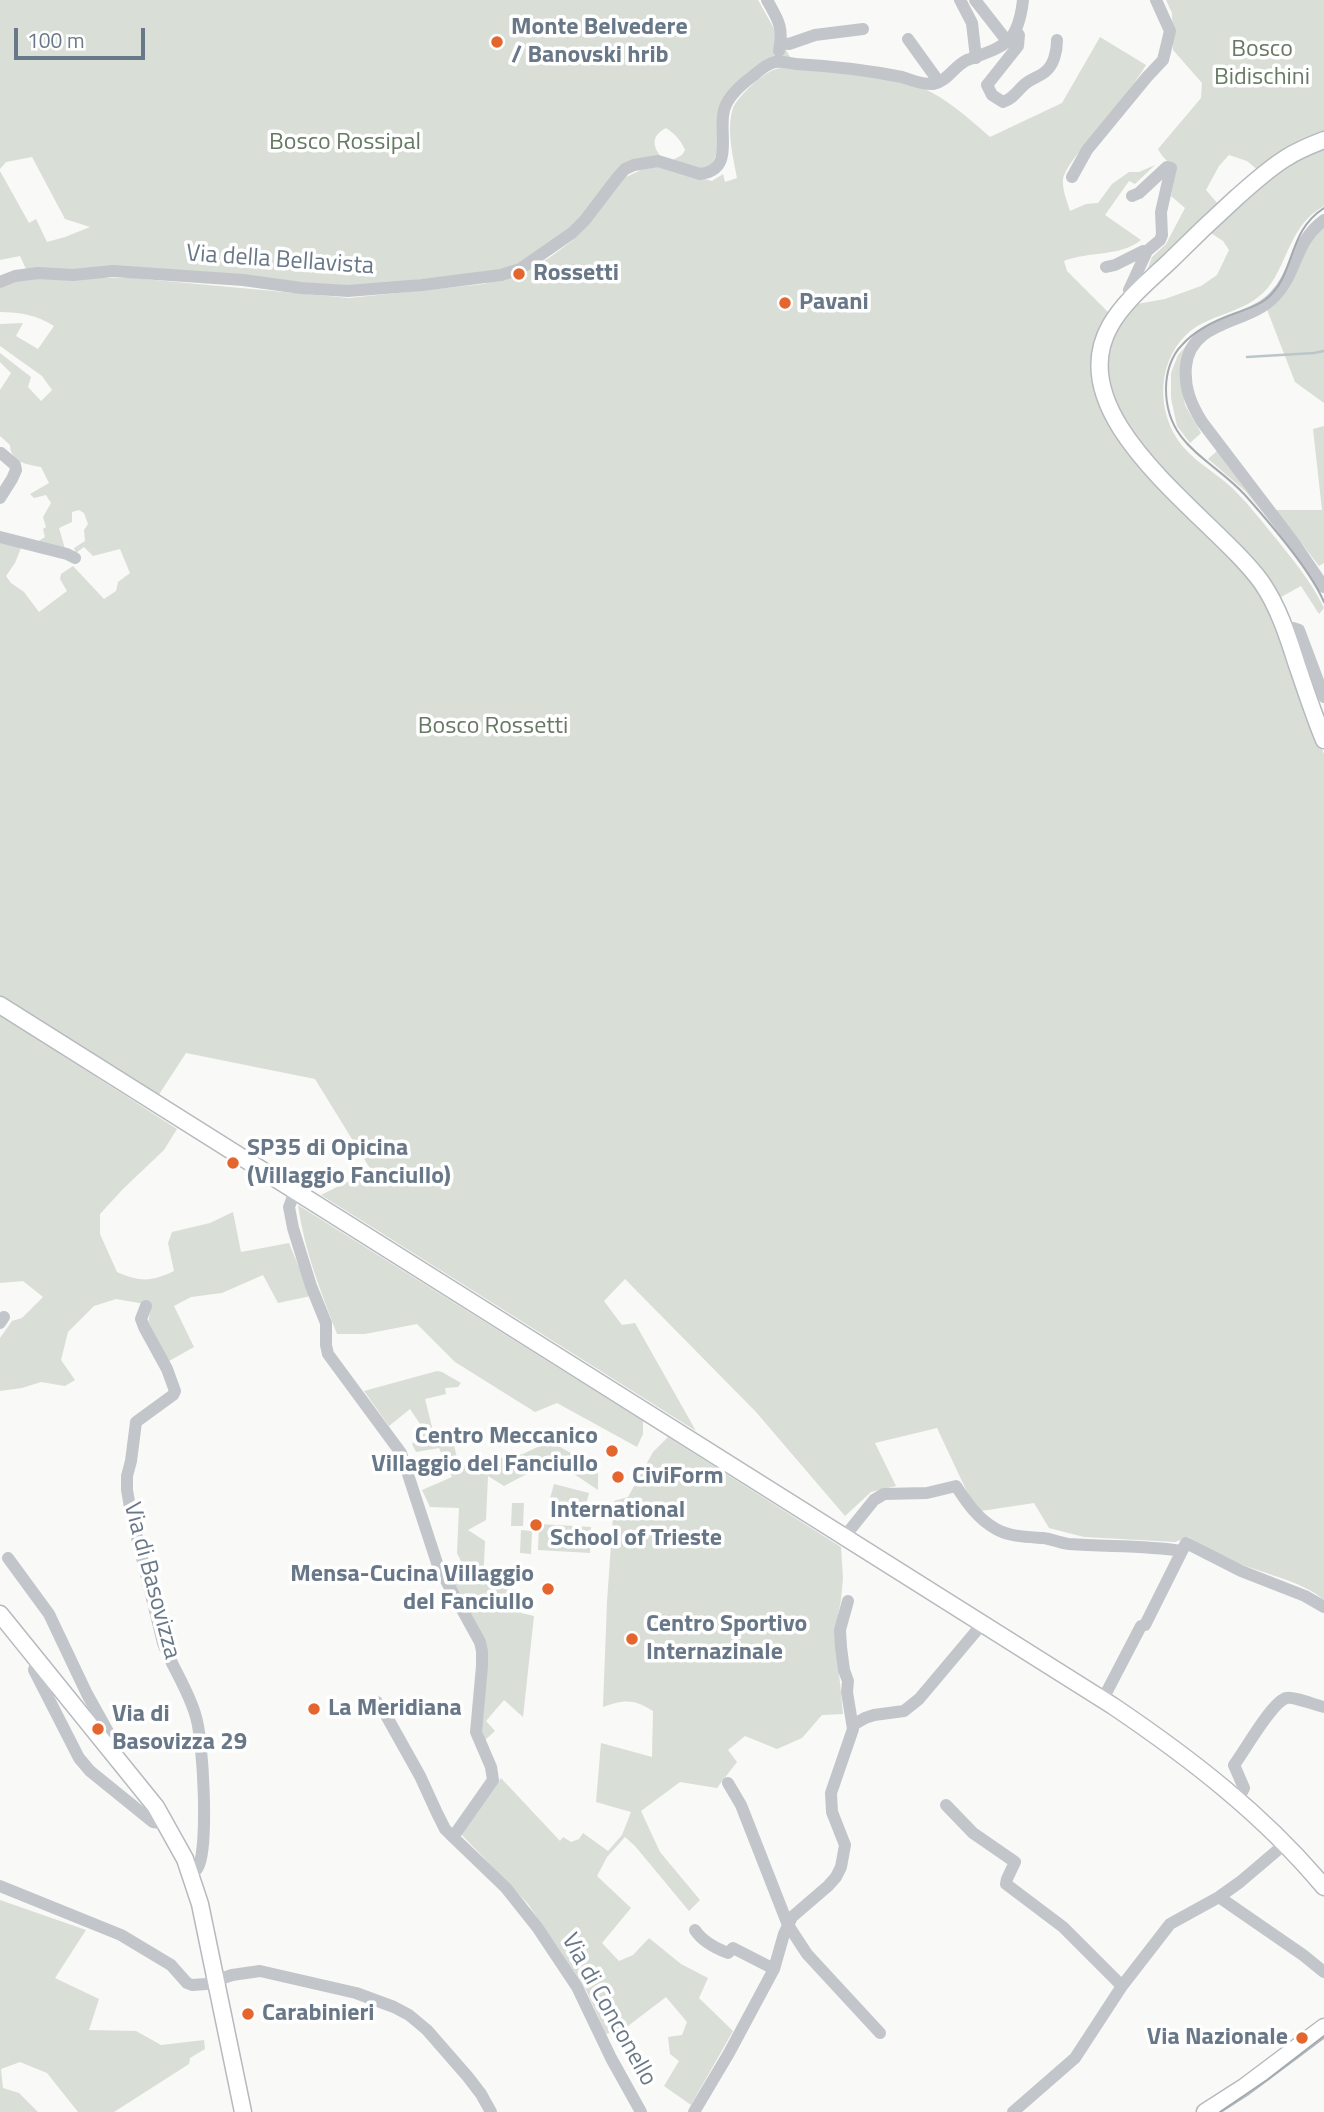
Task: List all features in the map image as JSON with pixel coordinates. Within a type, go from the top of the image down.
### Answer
[{"type":"main road","points":[[1324,140],[1287,157],[1265,173],[1135,296],[1111,324],[1103,343],[1100,373],[1111,410],[1129,440],[1157,476],[1251,569],[1270,596],[1285,630],[1324,740]]},
{"type":"main road","points":[[0,1005],[1103,1699],[1156,1735],[1238,1800],[1286,1843],[1324,1887]]},
{"type":"main road","points":[[0,1614],[148,1797],[167,1824],[185,1859],[200,1904],[243,2112]]},
{"type":"main road","points":[[1205,2112],[1253,2081],[1324,2027]]},
{"type":"street","points":[[767,0],[783,36],[777,62],[883,74],[925,84],[939,82],[963,62],[996,50],[1012,36],[1022,16],[1023,0]]},
{"type":"street","points":[[960,0],[971,23],[976,58]]},
{"type":"street","points":[[975,0],[1012,36]]},
{"type":"street","points":[[1072,177],[1087,150],[1163,60],[1170,31],[1156,0]]},
{"type":"street","points":[[780,43],[789,44],[815,35],[863,29]]},
{"type":"street","points":[[1012,36],[1019,35],[1018,46],[986,85],[992,95],[1003,102],[1036,75],[1048,70],[1056,52],[1057,40]]},
{"type":"street","points":[[908,39],[939,82]]},
{"type":"street","name":"Via della Bellavista","points":[[0,282],[15,276],[38,273],[74,275],[113,271],[348,291],[508,274],[535,260],[572,233],[625,169],[658,161],[693,173],[713,170],[722,159],[723,115],[729,100],[747,80],[777,62]]},
{"type":"street","points":[[1132,196],[1139,193],[1167,167],[1171,168],[1161,212],[1162,235],[1147,251],[1137,276],[1129,287],[1135,296]]},
{"type":"street","points":[[1324,220],[1309,232],[1286,282],[1272,300],[1202,336],[1191,348],[1185,374],[1190,402],[1202,422],[1324,587]]},
{"type":"street","points":[[1106,267],[1147,251]]},
{"type":"street","points":[[0,498],[16,470],[15,465],[1,453]]},
{"type":"street","points":[[0,537],[75,558]]},
{"type":"street","points":[[1285,630],[1299,630],[1324,697]]},
{"type":"street","points":[[295,1191],[289,1207],[293,1228],[326,1323],[328,1354],[401,1453],[438,1566],[477,1636],[482,1651],[476,1732],[491,1767],[493,1780],[453,1837]]},
{"type":"street","name":"Via di Basovizza","points":[[146,1306],[141,1318],[144,1327],[167,1369],[175,1391],[136,1422],[127,1490],[163,1643],[187,1692],[199,1728],[204,1806],[203,1841],[198,1867],[191,1875]]},
{"type":"street","points":[[845,1536],[874,1500],[884,1494],[927,1493],[956,1486],[982,1520],[997,1530],[1010,1534],[1071,1544],[1152,1546],[1182,1551]]},
{"type":"street","points":[[1103,1699],[1141,1626],[1145,1625],[1186,1543],[1241,1571],[1296,1592],[1324,1607]]},
{"type":"street","points":[[8,1558],[49,1614],[112,1739],[113,1744],[109,1749]]},
{"type":"street","points":[[694,2112],[774,1969],[792,1917],[836,1877],[841,1867],[845,1845],[832,1812],[831,1793],[853,1725],[840,1630],[848,1601]]},
{"type":"street","points":[[853,1725],[874,1715],[904,1711],[919,1699],[984,1623]]},
{"type":"street","points":[[37,1660],[34,1670],[85,1765],[153,1822],[167,1824]]},
{"type":"street","points":[[1238,1800],[1244,1788],[1234,1765],[1257,1728],[1282,1700],[1292,1698],[1324,1707]]},
{"type":"street","name":"Via di Conconello","points":[[377,1702],[420,1776],[441,1821],[453,1837],[500,1882],[537,1927],[577,1987],[611,2059],[641,2112]]},
{"type":"street","points":[[727,1783],[745,1813],[788,1924],[807,1954],[880,2033]]},
{"type":"street","points":[[946,1805],[973,1833],[1015,1862],[1006,1884],[1063,1927],[1122,1986]]},
{"type":"street","points":[[1013,2112],[1075,2058],[1122,1986],[1170,1924],[1219,1897],[1260,1867],[1286,1843]]},
{"type":"street","points":[[0,1886],[121,1935],[171,1965],[187,1983],[199,1986],[232,1975],[260,1971],[356,1993],[394,2007],[410,2015],[436,2039],[475,2085],[491,2112]]},
{"type":"street","points":[[1219,1897],[1324,1972]]},
{"type":"street","points":[[695,1930],[699,1937],[727,1953],[733,1948],[774,1969]]},
{"type":"green space","name":"Bosco Rossipal","points":[[0,0],[758,0],[790,57],[772,59],[738,82],[720,146],[711,166],[700,170],[671,161],[685,150],[677,137],[666,128],[658,134],[655,141],[656,149],[662,158],[637,159],[552,243],[526,260],[502,270],[352,287],[87,270],[26,269],[20,256],[0,260],[0,171],[29,223],[36,219],[47,242],[90,227],[65,219],[32,157],[6,162],[0,169]]},
{"type":"green space","name":"Bosco Bidischini","points":[[1166,0],[1324,0],[1324,134],[1259,171],[1247,161],[1229,155],[1219,166],[1206,190],[1218,204],[1143,281],[1152,257],[1166,244],[1185,208],[1171,196],[1176,171],[1158,149],[1201,98],[1202,83],[1173,50],[1172,13]]},
{"type":"green space","name":"Bosco Rossetti","points":[[1100,37],[1146,65],[1065,173],[1063,187],[1070,211],[1086,204],[1098,203],[1112,184],[1129,172],[1139,172],[1155,165],[1135,184],[1129,181],[1105,215],[1141,240],[1124,249],[1064,261],[1067,271],[1111,315],[1098,396],[1203,530],[1240,569],[1263,599],[1285,646],[1324,754],[1324,1600],[1304,1587],[1226,1559],[1188,1537],[1175,1542],[1084,1537],[1049,1528],[1034,1503],[981,1511],[969,1496],[937,1428],[875,1443],[896,1486],[871,1492],[845,1516],[756,1412],[625,1279],[604,1301],[622,1325],[635,1323],[696,1431],[321,1195],[371,1170],[315,1079],[186,1053],[158,1096],[0,996],[0,543],[21,548],[6,576],[24,592],[39,612],[67,591],[60,579],[61,574],[73,566],[104,599],[116,591],[118,582],[130,573],[120,549],[93,556],[84,547],[76,553],[74,548],[85,541],[84,530],[88,524],[84,513],[79,510],[72,512],[72,522],[59,528],[65,549],[37,542],[45,537],[43,517],[51,503],[46,495],[34,498],[30,494],[49,483],[41,467],[16,459],[10,445],[0,436],[0,390],[11,373],[0,362],[0,353],[31,377],[28,387],[41,401],[52,390],[42,376],[0,346],[0,324],[23,323],[16,336],[38,349],[54,326],[28,315],[0,312],[0,286],[32,275],[133,278],[349,298],[484,284],[526,271],[549,258],[573,240],[592,220],[624,178],[641,170],[659,166],[712,181],[723,174],[725,182],[737,178],[730,134],[733,108],[752,85],[776,69],[825,69],[908,83],[948,103],[990,137],[1062,103]]},
{"type":"green space","points":[[1324,145],[1324,206],[1311,215],[1301,227],[1267,289],[1249,303],[1203,323],[1187,334],[1168,362],[1163,394],[1165,411],[1178,441],[1232,488],[1269,530],[1318,597],[1324,608],[1319,614],[1301,586],[1281,597],[1262,570],[1158,468],[1133,436],[1108,385],[1105,362],[1121,320],[1137,304],[1165,299],[1201,286],[1217,275],[1229,250],[1223,241],[1208,231],[1283,167]]},
{"type":"green space","points":[[1324,226],[1324,403],[1295,382],[1266,307],[1305,246]]},
{"type":"green space","points":[[1192,339],[1181,376],[1185,405],[1201,433],[1190,443],[1177,426],[1171,398],[1171,373],[1178,355]]},
{"type":"green space","points":[[1324,426],[1324,563],[1319,566],[1276,510],[1322,510],[1313,429]]},
{"type":"green space","points":[[1217,451],[1277,530],[1245,491],[1208,459]]},
{"type":"green space","points":[[0,1015],[177,1129],[164,1150],[100,1214],[100,1234],[117,1272],[132,1278],[146,1279],[174,1271],[168,1243],[172,1232],[210,1223],[233,1212],[241,1252],[289,1243],[311,1296],[278,1303],[263,1275],[222,1293],[191,1297],[174,1306],[194,1347],[169,1361],[148,1324],[151,1305],[116,1299],[94,1306],[68,1332],[61,1360],[75,1380],[65,1386],[41,1382],[0,1391],[0,1338],[12,1321],[22,1318],[43,1297],[23,1281],[0,1283]]},
{"type":"green space","points":[[298,1205],[643,1421],[643,1434],[637,1447],[557,1403],[535,1412],[455,1362],[417,1324],[365,1334],[337,1334],[309,1255]]},
{"type":"green space","points":[[437,1371],[461,1383],[458,1387],[445,1388],[446,1394],[425,1399],[436,1443],[453,1441],[459,1466],[523,1454],[550,1441],[598,1469],[598,1490],[553,1460],[504,1486],[488,1476],[486,1520],[468,1530],[485,1541],[483,1585],[510,1573],[516,1577],[509,1585],[524,1600],[521,1613],[534,1616],[523,1717],[504,1700],[486,1721],[495,1731],[484,1741],[481,1725],[486,1666],[451,1579],[465,1570],[457,1553],[459,1508],[430,1507],[422,1490],[452,1477],[439,1448],[416,1452],[412,1444],[424,1430],[410,1409],[389,1426],[364,1391]]},
{"type":"green space","points":[[668,1437],[841,1547],[843,1578],[835,1632],[843,1714],[822,1715],[802,1738],[777,1749],[745,1736],[728,1750],[737,1762],[717,1788],[680,1782],[641,1811],[660,1852],[700,1900],[689,1911],[625,1837],[607,1857],[597,1876],[631,1908],[602,1943],[619,1961],[633,1955],[649,1938],[681,1964],[708,1978],[699,1998],[733,2031],[691,2105],[664,2086],[679,2061],[670,2054],[668,2037],[682,2035],[687,2022],[666,1997],[624,2029],[606,2034],[586,1990],[528,1904],[461,1834],[501,1778],[560,1841],[563,1837],[571,1842],[579,1839],[583,1833],[608,1851],[622,1835],[631,1812],[596,1802],[601,1743],[652,1757],[653,1711],[640,1704],[628,1702],[603,1707],[614,1501],[628,1497],[653,1452]]},
{"type":"green space","points":[[554,1484],[589,1493],[584,1512],[549,1502]]},
{"type":"green space","points":[[512,1503],[524,1503],[523,1526],[511,1526]]},
{"type":"green space","points":[[539,1524],[591,1527],[590,1553],[538,1550]]},
{"type":"green space","points":[[521,1530],[532,1531],[531,1554],[520,1553]]},
{"type":"green space","points":[[0,1900],[86,1930],[55,1978],[99,1999],[89,2030],[136,2031],[161,2045],[204,2040],[205,2049],[190,2058],[189,2064],[114,2112],[78,2112],[47,2073],[20,2062],[1,2069],[3,2088],[19,2093],[38,2112],[0,2112]]},
{"type":"waterway","points":[[1247,357],[1324,351]]},
{"type":"tram line","points":[[1324,208],[1303,229],[1275,290],[1262,302],[1200,330],[1178,349],[1168,371],[1166,389],[1168,408],[1182,438],[1232,482],[1265,518],[1299,561],[1324,602]]},
{"type":"tram line","points":[[1220,2112],[1324,2036]]},
{"type":"place","name":"Monte Belvedere / Banovski hrib","points":[[497,42]]},
{"type":"place","name":"Rossetti","points":[[519,274]]},
{"type":"place","name":"Pavani","points":[[785,303]]},
{"type":"place","name":"SP35 di Opicina (Villaggio Fanciullo)","points":[[233,1163]]},
{"type":"place","name":"Centro Meccanico Villaggio del Fanciullo","points":[[612,1451]]},
{"type":"place","name":"CiviForm","points":[[618,1477]]},
{"type":"place","name":"International School of Trieste","points":[[536,1525]]},
{"type":"place","name":"Mensa-Cucina Villaggio del Fanciullo","points":[[548,1589]]},
{"type":"place","name":"Centro Sportivo Internazinale","points":[[632,1639]]},
{"type":"place","name":"La Meridiana","points":[[314,1709]]},
{"type":"place","name":"Via di Basovizza 29","points":[[98,1729]]},
{"type":"place","name":"Carabinieri","points":[[248,2014]]},
{"type":"place","name":"Via Nazionale","points":[[1302,2038]]}]
